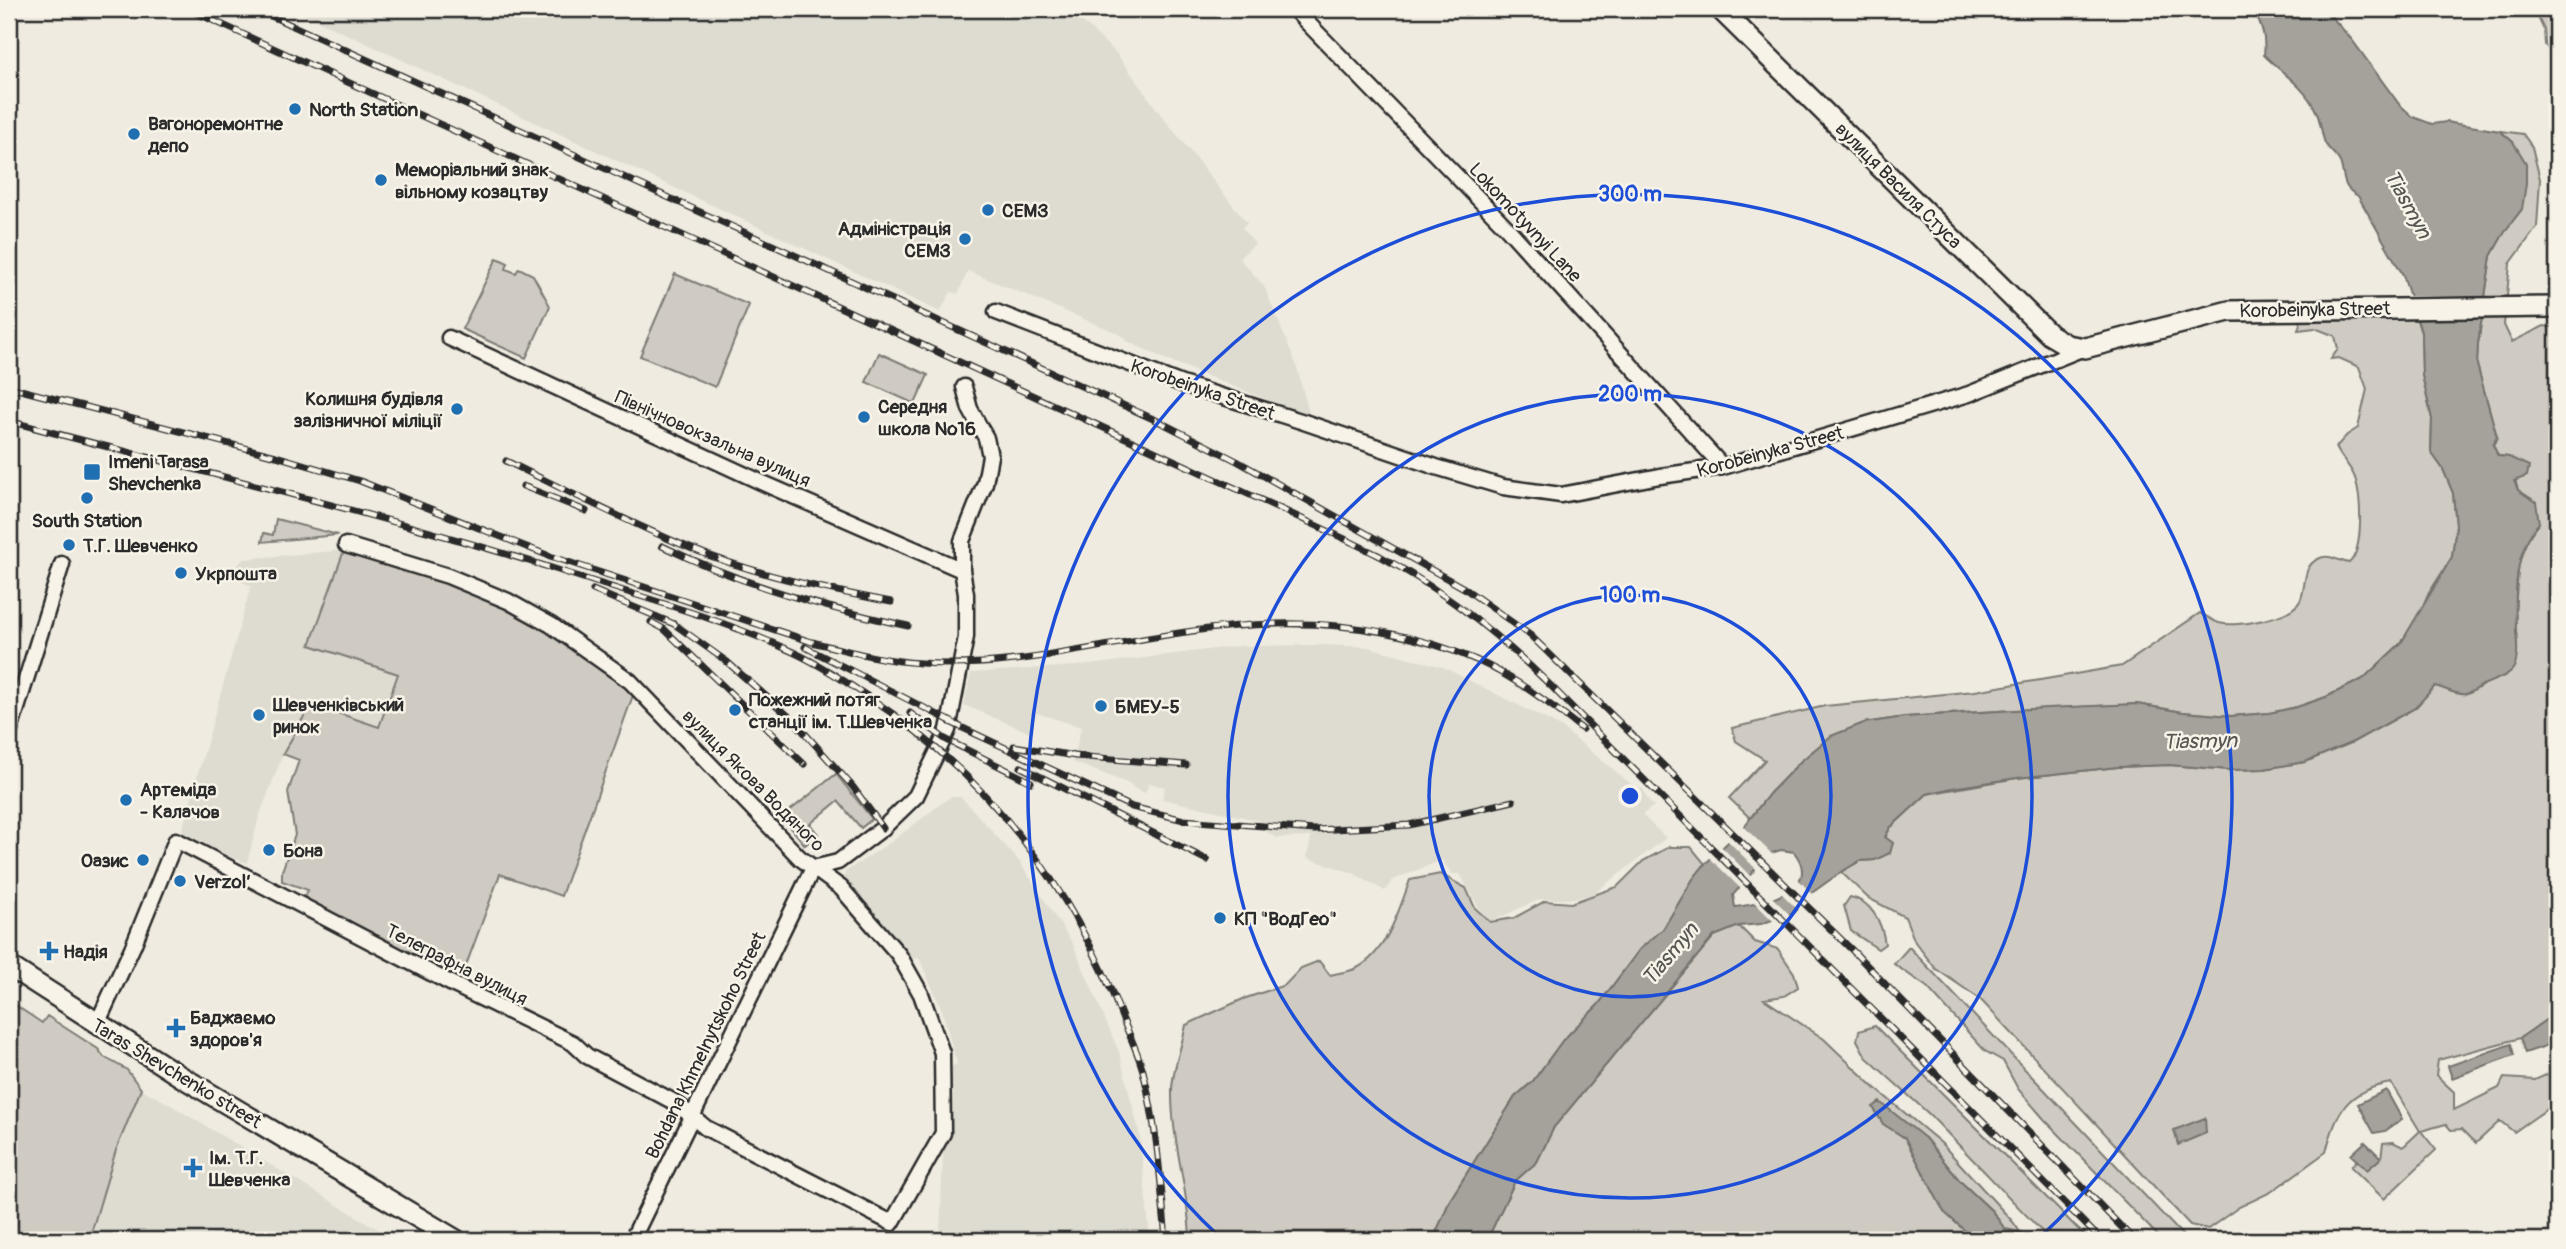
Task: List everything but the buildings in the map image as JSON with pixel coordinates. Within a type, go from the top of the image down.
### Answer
[{"type":"street","name":"Lokomotyvnyi Lane","points":[[1294,9],[1507,228],[1723,467]]},
{"type":"street","name":"вулиця Василя Стуса","points":[[1720,9],[2050,335],[2067,345],[2085,348]]},
{"type":"street","name":"Korobeinyka Street","points":[[996,312],[1182,384],[1503,487],[1561,495],[1723,467],[1969,394],[2085,348],[2229,311],[2557,307]]},
{"type":"street","name":"Північновокзальна вулиця","points":[[449,338],[763,483],[962,570]]},
{"type":"street","points":[[813,868],[838,862],[883,828],[916,796],[948,730],[966,637],[962,541],[985,483],[990,456],[986,438],[970,409],[964,387]]},
{"type":"street","name":"вулиця Якова Водяного","points":[[346,545],[448,576],[508,601],[551,625],[630,681],[800,858],[841,888],[899,955],[921,994],[942,1053],[943,1133],[892,1223]]},
{"type":"street","points":[[9,734],[62,564]]},
{"type":"street","name":"Телеграфна вулиця","points":[[97,1024],[133,946],[176,840],[573,1044],[587,1055],[676,1103],[705,1128],[892,1223]]},
{"type":"street","name":"Bohdana Khmelnytskoho Street","points":[[632,1240],[813,868]]},
{"type":"street","name":"Taras Shevchenko street","points":[[9,966],[180,1076],[456,1240]]},
{"type":"shaded area","points":[[293,9],[1069,9],[1117,54],[1158,111],[1247,223],[1242,228],[1255,244],[1239,258],[1264,286],[1296,364],[1310,417],[1165,359],[1125,340],[1126,338],[1115,332],[968,271],[958,294],[951,292],[940,312]]},
{"type":"shaded area","points":[[2534,9],[2557,9],[2557,61],[2545,45],[2544,30]]},
{"type":"shaded area","points":[[2500,131],[2523,134],[2532,147],[2540,179],[2537,227],[2510,264],[2504,325],[2512,342],[2544,326],[2557,328],[2557,1014],[2520,1038],[2438,1060],[2436,1075],[2454,1092],[2454,1110],[2499,1088],[2504,1078],[2535,1080],[2557,1070],[2557,1102],[2514,1132],[2500,1121],[2476,1143],[2462,1129],[2451,1130],[2446,1124],[2421,1131],[2436,1150],[2384,1199],[2351,1167],[2357,1160],[2367,1170],[2381,1158],[2383,1143],[2393,1142],[2403,1147],[2420,1131],[2391,1083],[2376,1086],[2354,1097],[2339,1114],[2326,1152],[2271,1192],[2239,1207],[2208,1229],[2190,1225],[1980,999],[1936,969],[1915,942],[1905,917],[1868,898],[1841,872],[1860,861],[1875,860],[1890,828],[1927,794],[2017,778],[2118,767],[2169,765],[2230,770],[2264,769],[2305,762],[2353,742],[2415,708],[2435,686],[2468,694],[2475,688],[2504,676],[2517,651],[2515,610],[2519,559],[2529,534],[2536,502],[2518,490],[2509,457],[2498,456],[2493,445],[2497,437],[2477,365],[2491,256],[2522,209],[2513,142]]},
{"type":"shaded area","points":[[497,258],[508,263],[506,269],[516,273],[519,268],[533,275],[550,306],[526,358],[462,329]]},
{"type":"shaded area","points":[[675,274],[749,305],[715,387],[640,356]]},
{"type":"shaded area","points":[[2413,308],[2421,333],[2422,375],[2432,419],[2431,452],[2443,469],[2453,493],[2456,526],[2452,557],[2401,643],[2363,679],[2326,697],[2269,713],[2231,716],[2183,712],[2137,704],[1959,713],[1864,723],[1831,736],[1801,761],[1750,818],[1729,798],[1765,760],[1736,741],[1732,728],[1825,706],[1975,691],[2122,666],[2200,613],[2219,623],[2238,624],[2275,617],[2295,607],[2300,601],[2307,572],[2313,563],[2326,557],[2349,563],[2357,547],[2360,524],[2358,489],[2352,472],[2336,447],[2358,428],[2367,389],[2359,367],[2339,358],[2331,359],[2338,349],[2335,336],[2315,328],[2298,330],[2304,311]]},
{"type":"shaded area","points":[[879,353],[928,375],[915,404],[866,382]]},
{"type":"shaded area","points":[[276,519],[338,535],[262,542],[264,533],[273,535]]},
{"type":"shaded area","points":[[346,545],[508,601],[636,687],[561,896],[500,874],[458,987],[300,904],[308,890],[282,881],[282,871],[295,835],[288,792],[299,760],[283,754],[311,704],[379,727],[398,674],[310,645]]},
{"type":"shaded area","name":"Шевченківський ринок","points":[[345,550],[398,674],[379,727],[311,704],[283,754],[259,817],[247,863],[180,838],[251,586],[227,575],[244,559]]},
{"type":"shaded area","points":[[1238,646],[1368,647],[1443,667],[1561,727],[1631,784],[1643,789],[1654,806],[1642,815],[1666,838],[1592,895],[1568,899],[1541,899],[1487,923],[1460,874],[1452,874],[1442,860],[1393,880],[1385,891],[1353,873],[1307,858],[1311,837],[1277,838],[1265,831],[1257,820],[1162,799],[1165,787],[1149,783],[1145,793],[1132,785],[1073,762],[1081,727],[1037,713],[1029,732],[964,705],[971,673],[1089,665]]},
{"type":"shaded area","points":[[836,774],[872,819],[861,828],[838,801],[810,824],[818,834],[805,845],[782,817]]},
{"type":"shaded area","points":[[950,797],[961,797],[1019,861],[1073,944],[1119,1052],[1140,1136],[1150,1240],[943,1240],[940,1237],[946,1069],[957,1064],[942,1010],[919,958],[909,959],[901,953],[842,881],[845,872],[891,842]]},
{"type":"shaded area","points":[[1669,847],[1691,847],[1705,864],[1663,930],[1640,949],[1598,1005],[1563,1040],[1533,1081],[1515,1097],[1450,1200],[1433,1240],[1190,1240],[1172,1094],[1186,1025],[1243,999],[1285,985],[1301,968],[1319,961],[1330,975],[1357,968],[1376,952],[1384,941],[1410,880],[1440,874],[1466,888],[1475,908],[1490,922],[1514,918],[1545,901],[1571,903],[1617,887],[1643,861]]},
{"type":"shaded area","points":[[1850,897],[1864,903],[1875,914],[1885,944],[1878,949],[1851,931],[1844,906]]},
{"type":"shaded area","points":[[1739,926],[1755,942],[1778,949],[1794,973],[1798,987],[1784,996],[1764,999],[1824,1039],[1875,1088],[1941,1143],[2020,1232],[2005,1230],[1992,1211],[1960,1181],[1925,1138],[1884,1124],[1905,1138],[1944,1212],[1975,1240],[1487,1240],[1515,1181],[1537,1162],[1554,1127],[1714,936]]},
{"type":"shaded area","points":[[1909,947],[2187,1240],[2162,1240],[2045,1120],[2018,1089],[2003,1061],[1985,1051],[1927,987],[1894,964]]},
{"type":"shaded area","points":[[9,1001],[42,1023],[47,1016],[98,1049],[104,1057],[127,1070],[141,1089],[116,1150],[89,1240],[9,1240]]},
{"type":"shaded area","points":[[1875,1026],[2089,1240],[2050,1240],[1929,1114],[1866,1057],[1857,1040],[1859,1031]]},
{"type":"shaded area","name":"Ім. Т.Г. Шевченка","points":[[141,1089],[396,1240],[89,1240],[116,1150]]},
{"type":"water","name":"Tiasmyn","points":[[2253,9],[2325,9],[2352,40],[2399,104],[2413,117],[2432,124],[2446,122],[2500,131],[2513,142],[2526,163],[2522,209],[2491,256],[2477,365],[2497,437],[2493,445],[2498,456],[2509,457],[2529,466],[2527,476],[2514,481],[2518,490],[2536,502],[2539,523],[2524,547],[2517,574],[2517,650],[2513,669],[2466,694],[2435,686],[2415,708],[2353,742],[2305,762],[2264,769],[2230,770],[2169,765],[2118,767],[2017,778],[1927,794],[1890,828],[1885,837],[1893,843],[1890,853],[1875,860],[1860,861],[1841,872],[1809,895],[1795,912],[1761,924],[1739,926],[1714,936],[1554,1127],[1537,1162],[1515,1181],[1487,1240],[1433,1240],[1450,1200],[1515,1097],[1533,1081],[1563,1040],[1598,1005],[1640,949],[1663,929],[1705,864],[1742,829],[1770,793],[1801,761],[1831,736],[1864,723],[1905,717],[2047,708],[2137,704],[2183,712],[2231,716],[2269,713],[2326,697],[2363,679],[2401,643],[2452,557],[2456,526],[2453,493],[2443,469],[2431,452],[2432,419],[2422,375],[2421,332],[2403,275],[2358,196],[2347,186],[2340,162],[2325,143],[2318,115],[2311,102],[2299,87],[2264,55],[2264,37]],"holes":[[[1781,850],[1794,852],[1801,865],[1801,876],[1796,885],[1773,898],[1735,907],[1733,895],[1768,854]]]},
{"type":"water","points":[[2557,1012],[2557,1042],[2525,1053],[2520,1038]]},
{"type":"water","points":[[2511,1044],[2514,1055],[2452,1078],[2448,1066]]},
{"type":"water","points":[[2386,1090],[2402,1119],[2385,1131],[2374,1133],[2358,1104]]},
{"type":"water","points":[[1880,1102],[1925,1138],[1960,1181],[1992,1211],[2005,1229],[2020,1232],[2026,1240],[1975,1240],[1944,1212],[1905,1138],[1883,1124],[1873,1107]]},
{"type":"water","points":[[2205,1118],[2206,1133],[2178,1145],[2174,1130]]},
{"type":"water","points":[[2365,1142],[2381,1158],[2367,1170],[2351,1155]]},
{"type":"pier","points":[[2405,296],[2488,296],[2486,319],[2413,319]]},
{"type":"pier","points":[[1741,824],[1774,856],[1758,871],[1726,839]]},
{"type":"pier","points":[[1720,845],[1752,878],[1742,890],[1708,856]]},
{"type":"pier","points":[[1797,878],[1814,896],[1800,912],[1780,892]]},
{"type":"pier","points":[[1771,896],[1792,917],[1775,923],[1753,901]]},
{"type":"railway","points":[[188,9],[1283,510],[1380,556],[1426,583],[1490,631],[1550,685],[2101,1240]]},
{"type":"railway","points":[[256,9],[1162,423],[1237,461],[1464,588],[1530,635],[1852,950],[2134,1240]]},
{"type":"railway","points":[[9,387],[276,456],[360,481],[547,555],[812,642],[866,655],[921,663],[986,663],[1217,628],[1329,625],[1404,636],[1476,660],[1531,691],[1582,729]]},
{"type":"railway","points":[[9,421],[284,492],[490,549],[677,608],[765,639],[822,667],[867,696],[910,727],[950,761],[987,798],[1021,837],[1079,924],[1103,971],[1143,1071],[1155,1134],[1166,1240]]},
{"type":"railway","points":[[506,461],[643,528],[714,557],[789,580],[891,602]]},
{"type":"railway","points":[[523,486],[586,511]]},
{"type":"railway","points":[[662,546],[783,594],[908,626]]},
{"type":"railway","points":[[593,590],[674,624],[726,661],[793,720],[853,787],[883,828]]},
{"type":"railway","points":[[651,622],[664,629],[804,764]]},
{"type":"railway","points":[[805,647],[958,725]]},
{"type":"railway","points":[[910,713],[945,739],[1031,782]]},
{"type":"railway","points":[[950,722],[1132,807],[1184,820],[1315,830],[1409,825],[1513,801]]},
{"type":"railway","points":[[1014,746],[1075,756],[1186,765]]},
{"type":"railway","points":[[1021,767],[1207,860]]},
{"type":"place","name":"North Station","points":[[295,109]]},
{"type":"place","name":"Вагоноремонтне депо","points":[[134,134]]},
{"type":"place","name":"Меморіальний знак вільному козацтву","points":[[381,180]]},
{"type":"place","name":"СЕМЗ","points":[[988,210]]},
{"type":"place","name":"Адміністрація СЕМЗ","points":[[965,239]]},
{"type":"place","name":"Колишня будівля залізничної міліції","points":[[457,409]]},
{"type":"place","name":"Середня школа №16","points":[[864,417]]},
{"type":"place","name":"Imeni Tarasa Shevchenka","points":[[92,472]]},
{"type":"place","name":"South Station","points":[[87,498]]},
{"type":"place","name":"Т.Г. Шевченко","points":[[69,545]]},
{"type":"place","name":"Укрпошта","points":[[181,573]]},
{"type":"place","name":"БМЕУ-5","points":[[1101,706]]},
{"type":"place","name":"Пожежний потяг станції ім. Т.Шевченка","points":[[735,710]]},
{"type":"place","name":"Шевченківський ринок","points":[[259,715]]},
{"type":"place","name":"Артеміда - Калачов","points":[[126,800]]},
{"type":"place","name":"Бона","points":[[269,850]]},
{"type":"place","name":"Оазис","points":[[143,860]]},
{"type":"place","name":"Verzol’","points":[[180,881]]},
{"type":"place","name":"КП \"ВодГео\"","points":[[1220,918]]},
{"type":"place","name":"Надія","points":[[49,951]]},
{"type":"place","name":"Баджаємо здоров'я","points":[[176,1028]]},
{"type":"place","name":"Ім. Т.Г. Шевченка","points":[[193,1168]]}]
